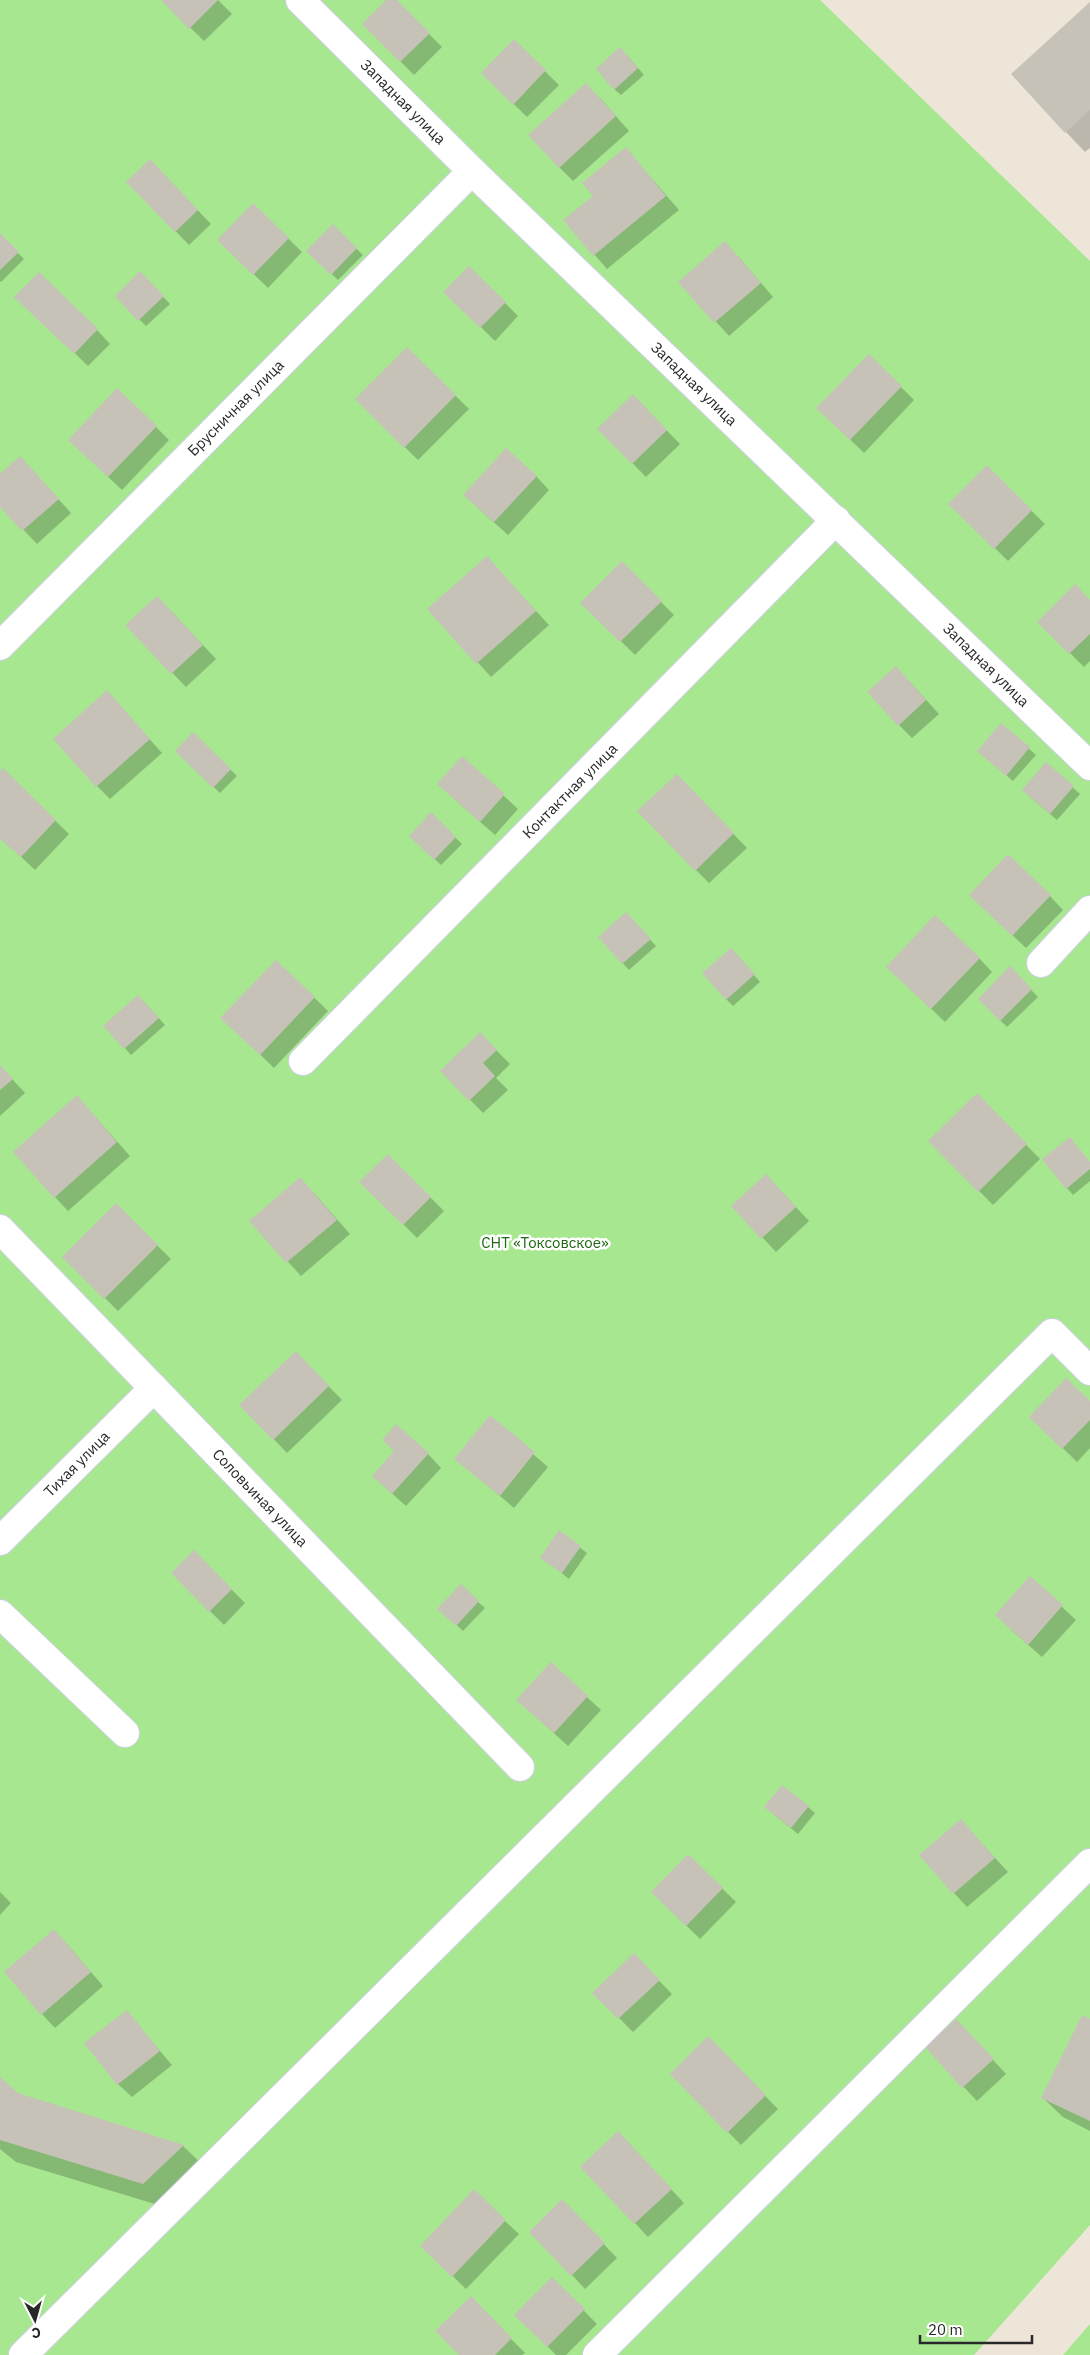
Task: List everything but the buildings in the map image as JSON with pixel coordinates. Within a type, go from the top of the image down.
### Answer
[{"type":"street","name":"Западная улица","points":[[300,0],[472,171],[1090,766]]},
{"type":"street","name":"Брусничная улица","points":[[0,646],[472,171]]},
{"type":"street","name":"Контактная улица","points":[[303,1062],[836,520]]},
{"type":"street","points":[[1041,963],[1090,910]]},
{"type":"street","name":"Соловьиная улица","points":[[0,1229],[520,1767]]},
{"type":"street","points":[[23,2355],[1052,1333],[1090,1371]]},
{"type":"street","name":"Тихая улица","points":[[0,1541],[154,1388]]},
{"type":"street","points":[[0,1614],[125,1733]]},
{"type":"street","points":[[597,2355],[1090,1863]]},
{"type":"green space","name":"СНТ «Токсовское»","points":[[0,0],[820,0],[1090,261],[1090,2225],[974,2355],[0,2355]]},
{"type":"green space","points":[[1090,2324],[1090,2355],[1063,2355]]}]
